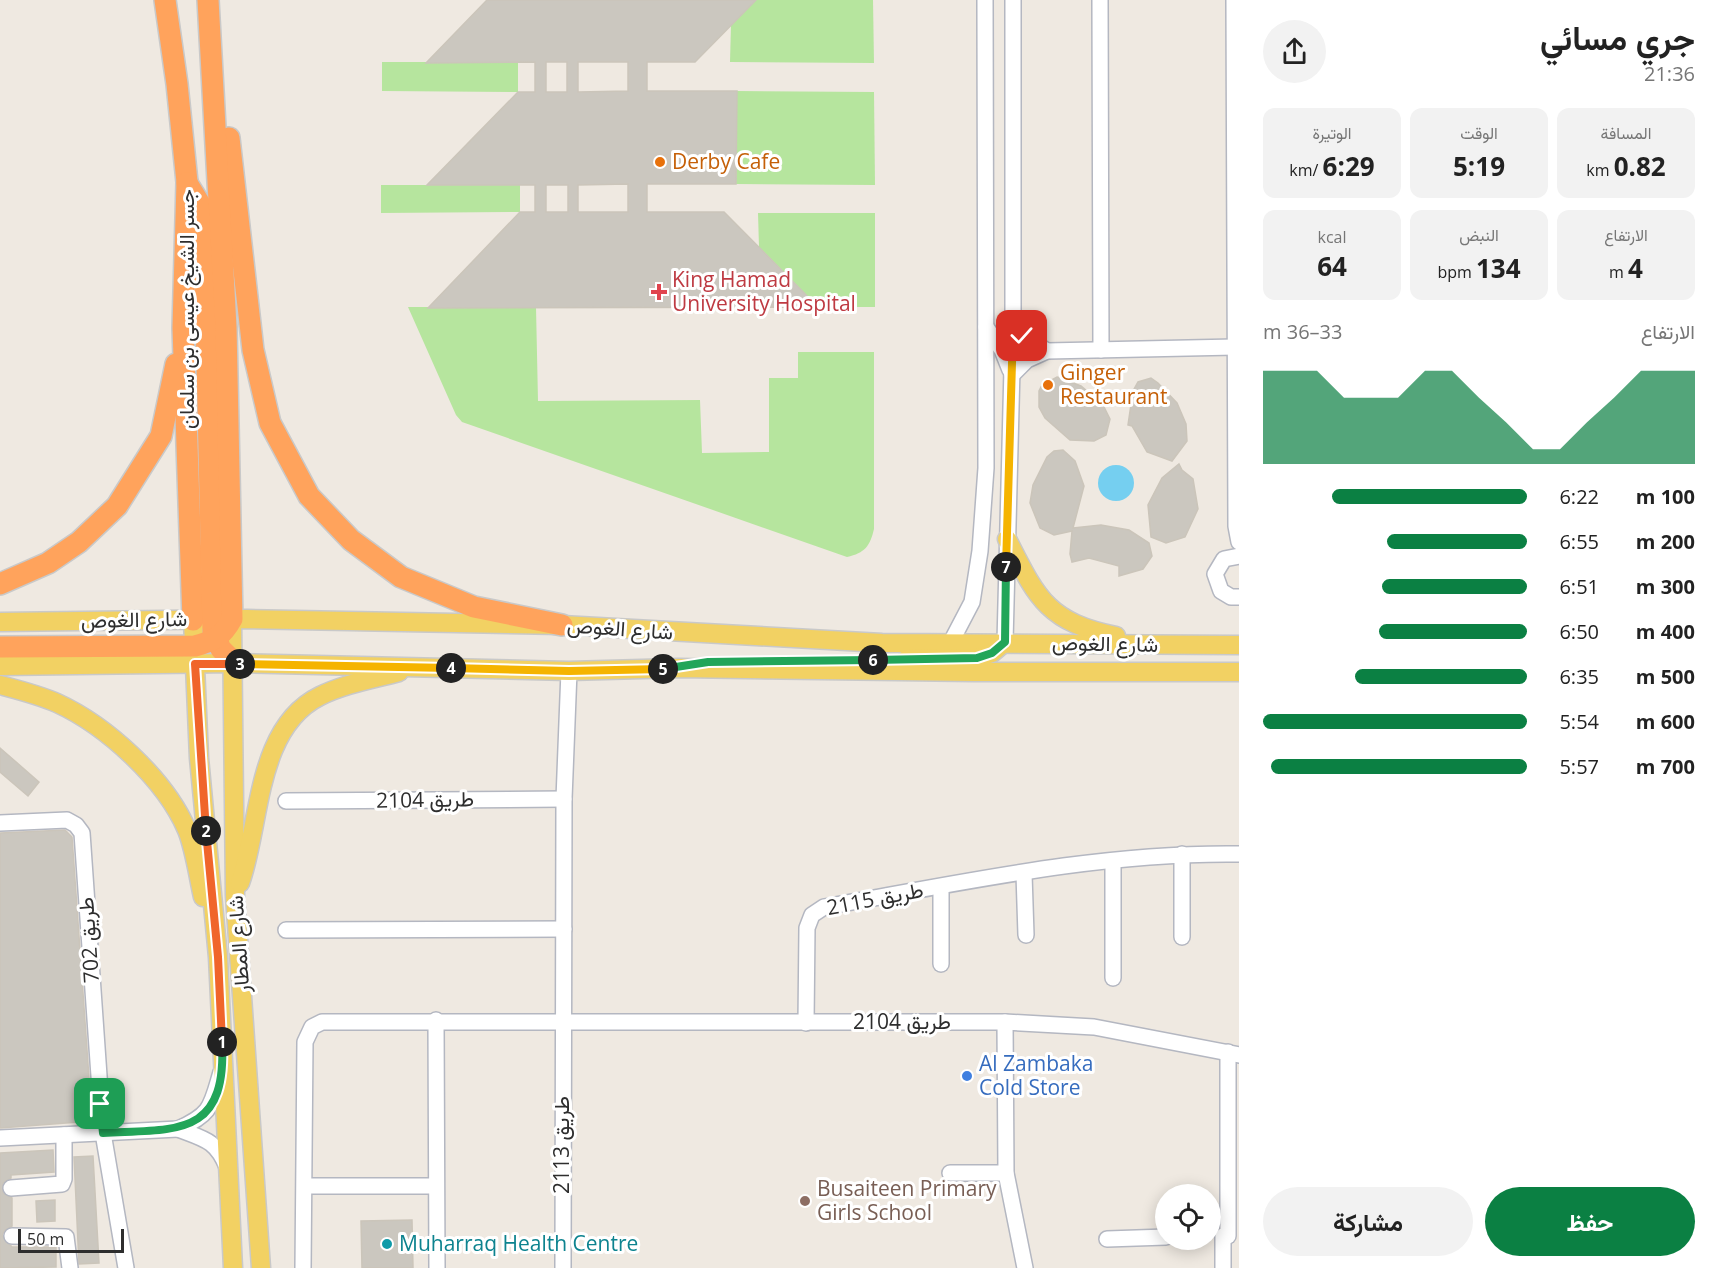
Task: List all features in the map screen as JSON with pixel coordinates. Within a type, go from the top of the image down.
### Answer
[{"type":"highway","name":"جسر الشيخ عيسى بن سلمان","points":[[165,0],[177,84],[187,182],[183,328],[213,619]]},
{"type":"highway","name":"جسر الشيخ عيسى بن سلمان","points":[[208,0],[226,327],[213,619]]},
{"type":"highway","points":[[214,78],[226,113],[253,350],[270,423],[309,496],[351,540],[401,577],[474,607],[562,625]]},
{"type":"highway","points":[[0,647],[195,655],[224,634],[213,619],[204,224],[200,204],[187,182]]},
{"type":"highway","points":[[0,584],[48,563],[79,542],[117,506],[161,436],[183,328]]},
{"type":"highway","points":[[216,640],[235,663]]},
{"type":"main road","points":[[1007,538],[1042,602],[1070,623],[1094,632],[1156,645]]},
{"type":"main road","name":"شارع الغوص","points":[[0,622],[213,619],[562,625],[796,640],[950,644],[1005,642],[1239,645]]},
{"type":"main road","name":"شارع المطار","points":[[213,619],[195,655],[200,758],[218,957],[233,1268]]},
{"type":"main road","name":"شارع المطار","points":[[213,619],[235,663],[235,896],[262,1266]]},
{"type":"main road","points":[[678,668],[708,662],[977,658],[992,653],[1005,642]]},
{"type":"main road","name":"شارع الغوص","points":[[0,666],[195,655],[235,663],[569,671],[678,668],[974,672],[1239,672]]},
{"type":"main road","points":[[235,896],[248,862],[261,782],[274,749],[296,714],[319,696],[420,667]]},
{"type":"main road","points":[[0,684],[57,704],[88,720],[150,773],[172,802],[187,831],[218,957]]},
{"type":"street","points":[[950,644],[972,602],[980,551],[986,468],[985,0]]},
{"type":"street","points":[[1005,642],[1013,329],[1012,0]]},
{"type":"street","points":[[1100,0],[1101,350]]},
{"type":"street","points":[[1234,0],[1236,526],[1231,558],[1215,574],[1217,586],[1226,595],[1239,597]]},
{"type":"street","points":[[986,327],[1002,350],[1012,375]]},
{"type":"street","points":[[1013,329],[1047,351]]},
{"type":"street","points":[[1012,375],[1027,360],[1047,351],[1235,347]]},
{"type":"street","points":[[1236,526],[1239,542]]},
{"type":"street","points":[[562,1022],[564,798],[569,671]]},
{"type":"street","name":"طريق 2104","points":[[286,801],[564,798]]},
{"type":"street","name":"طريق 702","points":[[0,823],[67,820],[76,825],[82,833],[103,1133],[126,1268]]},
{"type":"street","points":[[1182,854],[1182,937]]},
{"type":"street","name":"طريق 2115","points":[[806,1023],[807,928],[814,912],[824,907],[1113,861],[1182,854],[1239,854]]},
{"type":"street","points":[[1113,861],[1113,978]]},
{"type":"street","points":[[1024,874],[1026,935]]},
{"type":"street","name":"طريق 2115","points":[[940,887],[941,964]]},
{"type":"street","points":[[286,930],[564,929]]},
{"type":"street","points":[[436,1020],[437,1268]]},
{"type":"street","name":"طريق 2104","points":[[305,1190],[305,1042],[312,1027],[328,1021],[1005,1022],[1094,1027],[1234,1054]]},
{"type":"street","name":"طريق 2113","points":[[562,1022],[563,1268]]},
{"type":"street","points":[[1005,1022],[1006,1173],[1025,1268]]},
{"type":"street","points":[[1223,1268],[1234,1054]]},
{"type":"street","points":[[0,1138],[178,1129],[200,1119],[208,1110],[223,1065]]},
{"type":"street","points":[[178,1129],[210,1141],[220,1152],[230,1174]]},
{"type":"street","points":[[11,1188],[62,1184],[64,1135]]},
{"type":"street","points":[[950,1173],[1006,1173]]},
{"type":"street","points":[[305,1190],[436,1186]]},
{"type":"street","points":[[303,1268],[302,1204],[305,1190]]},
{"type":"street","points":[[305,1190],[308,1204],[309,1268]]},
{"type":"street","points":[[12,1236],[66,1237],[70,1268]]},
{"type":"street","points":[[1107,1239],[1155,1237]]},
{"type":"green space","points":[[756,0],[873,0],[874,63],[730,62],[731,25]]},
{"type":"green space","points":[[382,62],[518,62],[518,92],[382,91]]},
{"type":"green space","points":[[737,91],[874,92],[875,185],[736,184]]},
{"type":"green space","points":[[381,185],[520,185],[520,212],[381,213]]},
{"type":"green space","points":[[758,213],[875,213],[875,307],[818,307],[759,247]]},
{"type":"green space","points":[[408,307],[536,307],[538,401],[700,400],[702,453],[769,452],[769,378],[798,378],[798,352],[874,352],[874,529],[871,540],[862,551],[847,557],[462,422],[456,415]]},
{"type":"water","points":[[1116,465],[1129,470],[1134,483],[1129,496],[1116,501],[1103,496],[1098,483],[1103,470]]},
{"type":"building","points":[[487,0],[756,0],[695,62],[647,62],[647,91],[737,91],[736,184],[647,184],[647,212],[724,212],[818,307],[428,308],[520,212],[535,212],[535,185],[427,185],[518,92],[535,92],[535,62],[426,63]],"holes":[[[546,62],[567,62],[567,92],[546,92]],[[578,62],[628,62],[628,91],[578,92]],[[628,184],[628,212],[578,212],[578,185]],[[546,185],[568,185],[568,212],[546,212]]]},
{"type":"building","points":[[1057,377],[1081,386],[1103,405],[1110,419],[1106,435],[1094,441],[1070,440],[1045,418],[1039,407],[1039,391],[1042,385]]},
{"type":"building","points":[[1151,378],[1177,403],[1186,424],[1187,441],[1172,461],[1147,452],[1132,426],[1128,425],[1133,391],[1138,382]]},
{"type":"building","points":[[1063,450],[1075,461],[1084,486],[1073,528],[1101,525],[1129,530],[1149,543],[1152,556],[1143,569],[1119,576],[1119,566],[1089,558],[1072,562],[1070,554],[1072,531],[1054,535],[1040,528],[1030,503],[1033,485],[1047,457],[1054,451]]},
{"type":"building","points":[[1179,464],[1182,470],[1193,479],[1198,509],[1185,537],[1166,543],[1151,537],[1148,505],[1162,478]]},
{"type":"building","points":[[0,748],[39,782],[28,796],[0,772]]},
{"type":"building","points":[[65,830],[72,837],[92,1121],[0,1128],[0,833]]},
{"type":"building","points":[[53,1150],[54,1172],[11,1175],[11,1178],[3,1183],[3,1193],[12,1198],[12,1226],[4,1231],[2,1236],[12,1247],[56,1247],[56,1267],[0,1268],[0,1153]]},
{"type":"building","points":[[93,1156],[99,1263],[79,1264],[74,1157]]},
{"type":"building","points":[[55,1200],[55,1221],[37,1222],[36,1201]]},
{"type":"building","name":"Muharraq Health Centre","points":[[412,1220],[413,1268],[362,1268],[361,1221]]},
{"type":"place","name":"Derby Cafe","points":[[660,162]]},
{"type":"place","name":"King Hamad University Hospital","points":[[659,292]]},
{"type":"place","name":"Ginger Restaurant","points":[[1048,385]]},
{"type":"place","name":"Al Zambaka Cold Store","points":[[967,1076]]},
{"type":"place","name":"Busaiteen Primary Girls School","points":[[805,1201]]},
{"type":"place","name":"Muharraq Health Centre","points":[[387,1244]]},
{"type":"route","points":[[100,1104],[103,1133],[178,1129],[200,1119],[208,1110],[223,1065],[218,957],[200,758],[195,664],[569,671],[678,668],[699,662],[977,658],[985,656],[1005,642],[1013,329],[1022,336]]}]
